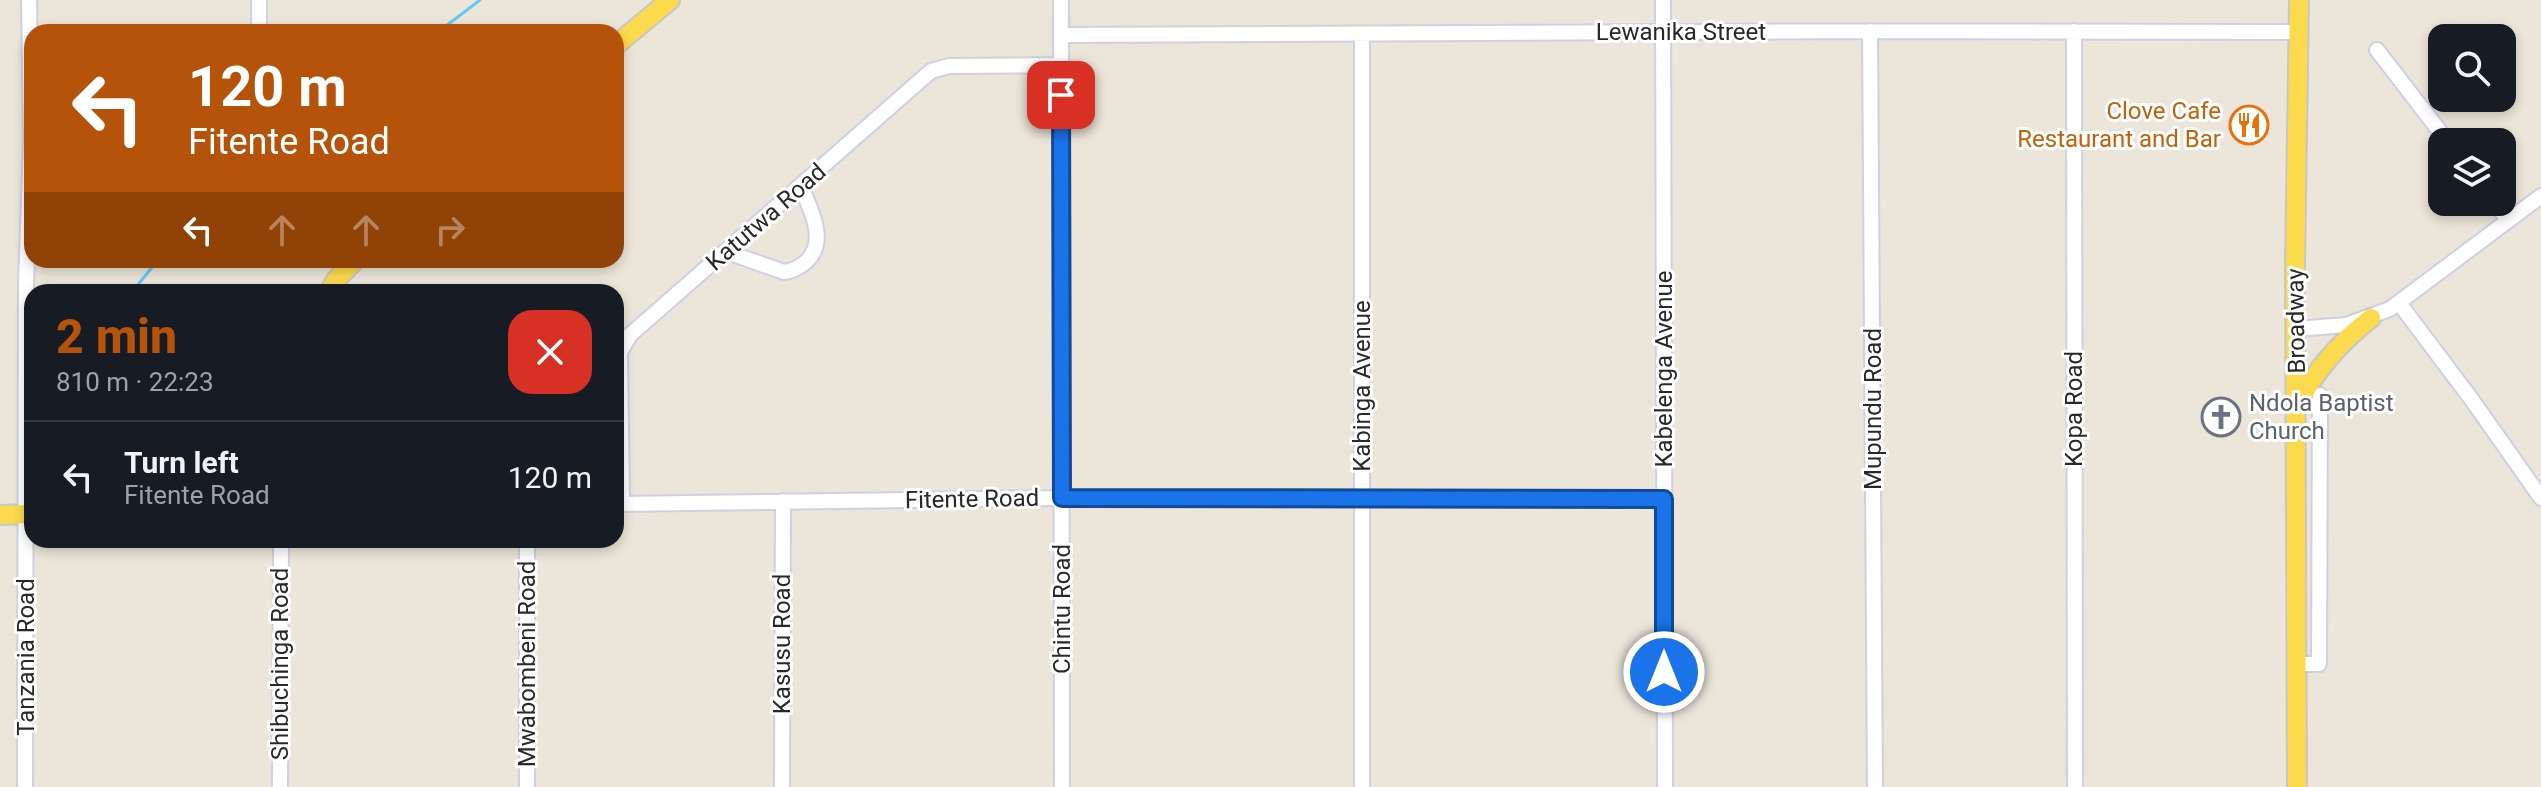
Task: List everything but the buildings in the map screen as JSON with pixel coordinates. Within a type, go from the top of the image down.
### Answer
[{"type":"main road","points":[[624,38],[670,0]]},
{"type":"main road","name":"Broadway","points":[[2297,787],[2299,0]]},
{"type":"main road","points":[[334,284],[347,268]]},
{"type":"main road","points":[[2297,404],[2321,365],[2336,348],[2376,315]]},
{"type":"main road","points":[[0,515],[24,514]]},
{"type":"street","name":"Tanzania Road","points":[[29,0],[29,24]]},
{"type":"street","points":[[259,0],[259,24]]},
{"type":"street","name":"Chintu Road","points":[[1061,0],[1062,787]]},
{"type":"street","name":"Kabelenga Avenue","points":[[1663,0],[1665,787]]},
{"type":"street","name":"Mupundu Road","points":[[1870,31],[1875,787]]},
{"type":"street","name":"Kopa Road","points":[[2074,31],[2075,787]]},
{"type":"street","name":"Lewanika Street","points":[[1062,35],[2299,32]]},
{"type":"street","name":"Kabinga Avenue","points":[[1362,34],[1362,787]]},
{"type":"street","points":[[2377,50],[2437,128]]},
{"type":"street","name":"Katutwa Road","points":[[624,342],[931,71],[949,66],[1061,65]]},
{"type":"street","points":[[727,252],[784,272],[793,271],[805,263],[818,242],[801,186]]},
{"type":"street","points":[[2296,324],[2376,315],[2399,303],[2541,196]]},
{"type":"street","points":[[2505,216],[2508,220]]},
{"type":"street","points":[[2399,303],[2541,498]]},
{"type":"street","points":[[2297,664],[2319,664],[2320,395]]},
{"type":"street","name":"Fitente Road","points":[[624,504],[1062,498],[1664,499]]},
{"type":"street","name":"Kasusu Road","points":[[782,787],[783,501]]},
{"type":"street","name":"Tanzania Road","points":[[25,787],[29,548]]},
{"type":"street","name":"Shibuchinga Road","points":[[280,787],[281,548]]},
{"type":"street","name":"Mwabombeni Road","points":[[527,548],[527,787]]},
{"type":"street","points":[[2298,574],[2320,574]]},
{"type":"waterway","points":[[448,24],[480,0]]},
{"type":"waterway","points":[[138,284],[152,268]]},
{"type":"place","name":"Clove Cafe Restaurant and Bar","points":[[2249,125]]},
{"type":"place","name":"Ndola Baptist Church","points":[[2221,417]]},
{"type":"route","points":[[1061,95],[1062,498],[1664,499],[1664,672]]}]
